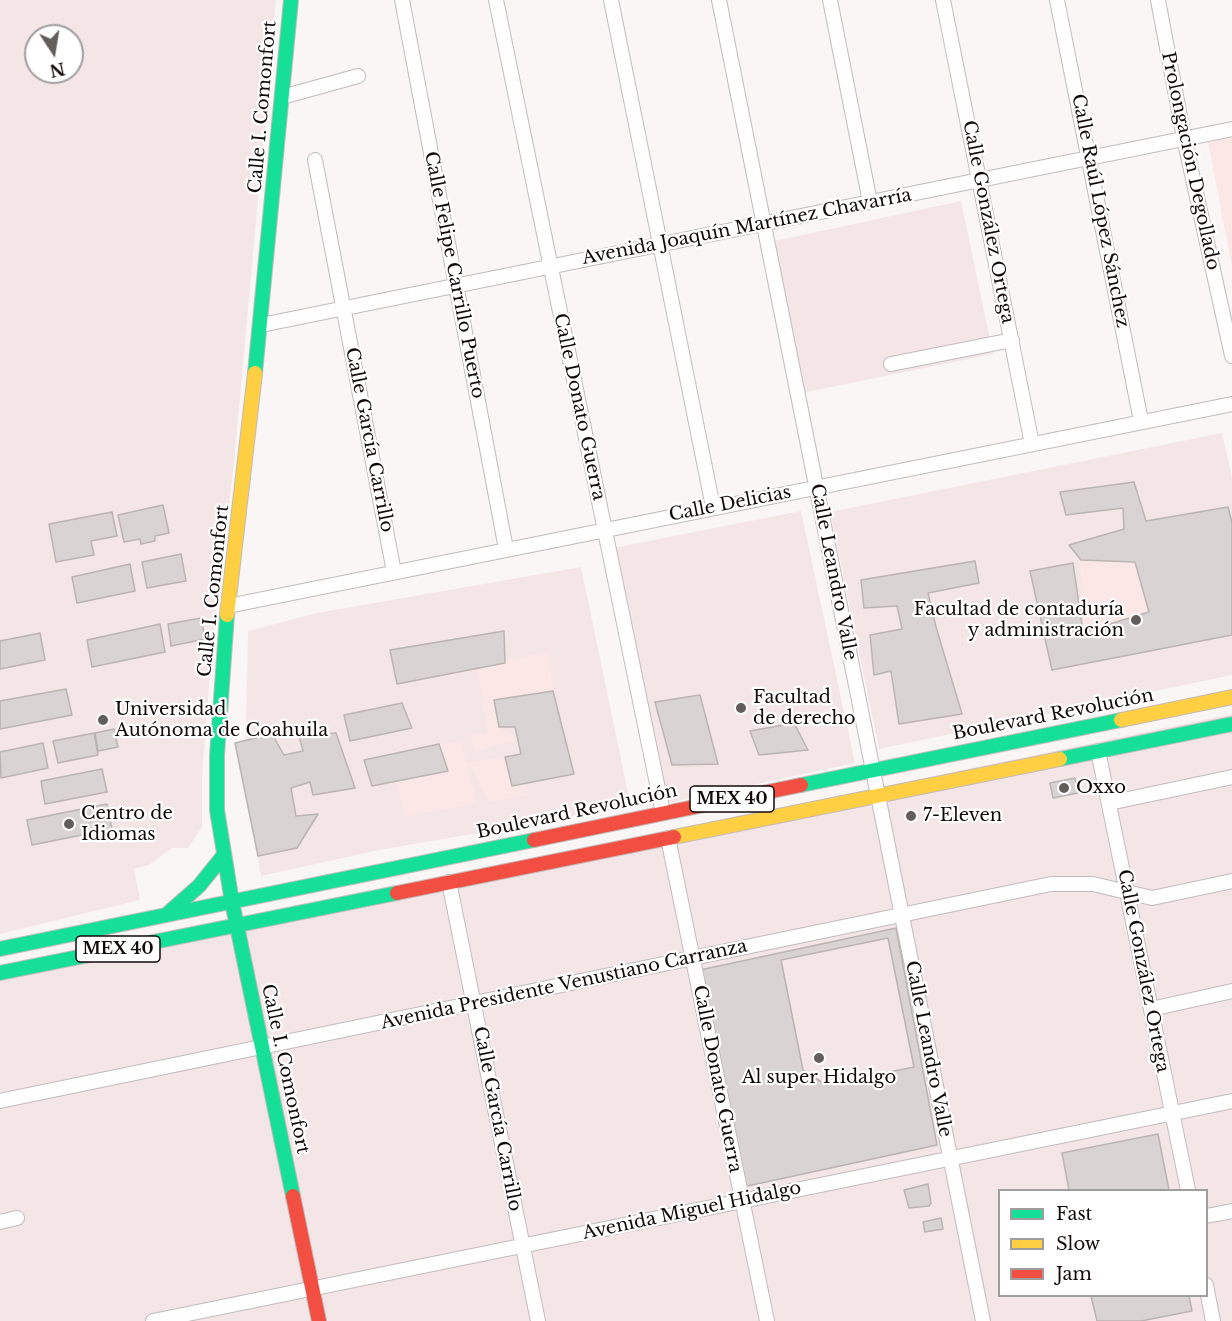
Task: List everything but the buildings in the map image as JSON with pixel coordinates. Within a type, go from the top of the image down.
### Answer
[{"type":"main road","name":"Calle I. Comonfort","points":[[291,0],[261,325],[228,606],[217,755],[217,810],[232,902],[319,1321]]},
{"type":"main road","name":"Boulevard Revolución","points":[[0,949],[1232,697]]},
{"type":"main road","name":"MEX 40","points":[[0,973],[1232,724]]},
{"type":"main road","points":[[165,916],[199,886],[224,855]]},
{"type":"street","name":"Calle Felipe Carrillo Puerto","points":[[402,0],[506,549]]},
{"type":"street","name":"Calle Donato Guerra","points":[[496,0],[663,813]]},
{"type":"street","points":[[610,0],[713,507]]},
{"type":"street","name":"Calle Leandro Valle","points":[[718,0],[983,1321]]},
{"type":"street","points":[[830,0],[870,202]]},
{"type":"street","name":"Calle González Ortega","points":[[944,0],[1032,444]]},
{"type":"street","name":"Calle Raúl López Sánchez","points":[[1057,0],[1141,422]]},
{"type":"street","name":"Prolongación Degollado","points":[[1158,0],[1184,138],[1232,356]]},
{"type":"street","points":[[282,97],[358,76]]},
{"type":"street","name":"Avenida Joaquín Martínez Chavarría","points":[[261,325],[1232,129]]},
{"type":"street","name":"Calle García Carrillo","points":[[315,160],[394,572]]},
{"type":"street","points":[[891,364],[1012,340]]},
{"type":"street","name":"Calle Delicias","points":[[228,606],[1232,404]]},
{"type":"street","name":"Calle González Ortega","points":[[1098,751],[1188,1189]]},
{"type":"street","points":[[1109,803],[1232,777]]},
{"type":"street","name":"Calle Donato Guerra","points":[[668,838],[767,1321]]},
{"type":"street","name":"Avenida Presidente Venustiano Carranza","points":[[0,1101],[1051,884],[1093,884],[1127,894],[1152,898],[1232,881]]},
{"type":"street","name":"Calle García Carrillo","points":[[449,882],[538,1321]]},
{"type":"street","points":[[1151,1009],[1232,991]]},
{"type":"street","name":"Avenida Miguel Hidalgo","points":[[153,1321],[1232,1101]]},
{"type":"street","points":[[1208,1216],[1232,1211]]},
{"type":"street","points":[[0,1222],[17,1218]]},
{"type":"street","points":[[1208,1295],[1214,1321]]},
{"type":"shaded area","points":[[0,0],[276,0],[234,463],[213,637],[202,777],[202,827],[188,848],[172,848],[149,865],[134,869],[140,900],[0,934]]},
{"type":"shaded area","points":[[1232,137],[1232,266],[1208,142]]},
{"type":"shaded area","points":[[961,201],[993,354],[802,393],[770,242]]},
{"type":"shaded area","points":[[1222,433],[1232,477],[1232,675],[879,749],[830,512]]},
{"type":"shaded area","name":"Facultad de derecho","points":[[801,511],[855,763],[659,805],[608,549]]},
{"type":"shaded area","points":[[1081,560],[1135,562],[1149,612],[1083,632]]},
{"type":"shaded area","points":[[581,567],[631,807],[379,850],[261,876],[245,782],[248,631],[317,613]]},
{"type":"shaded area","points":[[548,651],[553,691],[494,700],[499,727],[518,739],[476,752],[470,735],[487,732],[477,668]]},
{"type":"shaded area","points":[[1232,714],[1232,1321],[0,1321],[0,970]]},
{"type":"shaded area","points":[[462,742],[467,762],[505,757],[512,786],[526,783],[529,795],[489,802],[468,764],[477,803],[404,817],[397,781],[448,771],[439,744]]},
{"type":"traffic: fast","points":[[255,373],[291,0]]},
{"type":"traffic: fast","points":[[227,615],[217,755],[217,810],[232,902],[293,1196]]},
{"type":"traffic: fast","points":[[801,785],[1121,720]]},
{"type":"traffic: fast","points":[[1060,759],[1232,724]]},
{"type":"traffic: fast","points":[[0,949],[534,840]]},
{"type":"traffic: fast","points":[[166,915],[199,886],[224,855]]},
{"type":"traffic: fast","points":[[0,973],[397,893]]},
{"type":"traffic: slow","points":[[227,615],[255,373]]},
{"type":"traffic: slow","points":[[1121,720],[1232,697]]},
{"type":"traffic: slow","points":[[674,837],[1060,759]]},
{"type":"traffic: jam","points":[[534,840],[801,785]]},
{"type":"traffic: jam","points":[[397,893],[674,837]]},
{"type":"traffic: jam","points":[[293,1196],[319,1321]]},
{"type":"place","name":"Facultad de contaduría y administración","points":[[1136,620]]},
{"type":"place","name":"Facultad de derecho","points":[[741,708]]},
{"type":"place","name":"Universidad Autónoma de Coahuila","points":[[103,720]]},
{"type":"place","name":"Oxxo","points":[[1064,788]]},
{"type":"place","name":"7-Eleven","points":[[911,816]]},
{"type":"place","name":"Centro de Idiomas","points":[[69,824]]},
{"type":"place","name":"Al super Hidalgo","points":[[819,1058]]}]
